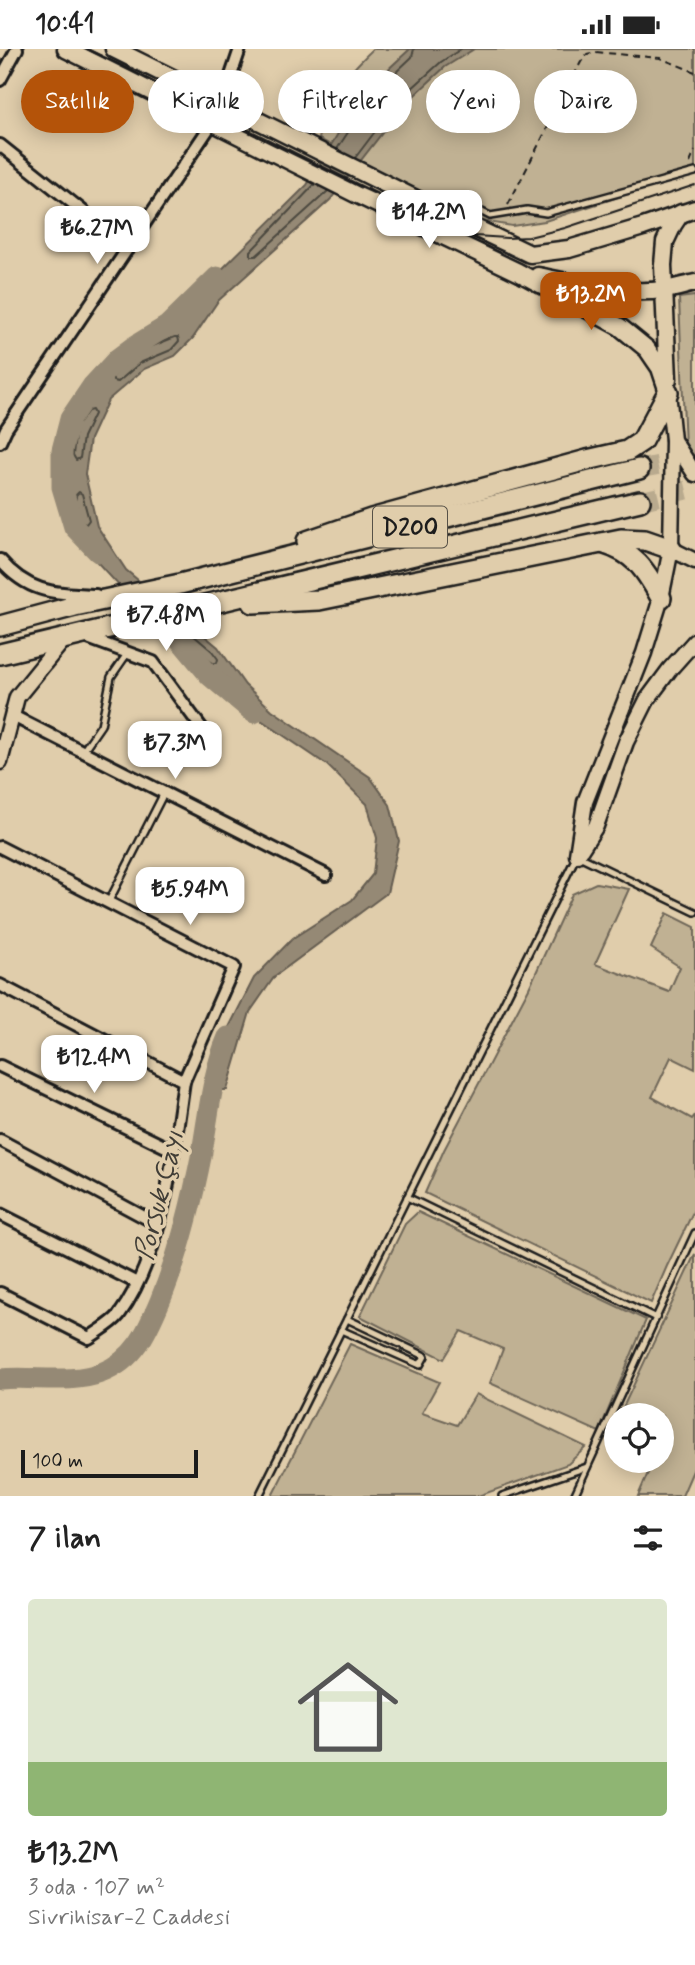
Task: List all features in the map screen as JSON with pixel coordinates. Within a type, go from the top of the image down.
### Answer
[{"type":"highway","points":[[180,584],[371,519],[627,451],[642,441],[668,392]]},
{"type":"highway","name":"D200","points":[[0,626],[75,605],[180,584],[639,469]]},
{"type":"highway","name":"D200","points":[[0,654],[640,501]]},
{"type":"highway","points":[[209,605],[319,600],[621,539],[645,540],[671,549]]},
{"type":"highway","points":[[601,542],[620,548],[636,560],[661,598]]},
{"type":"main road","points":[[66,49],[148,90]]},
{"type":"main road","points":[[114,49],[157,70]]},
{"type":"main road","points":[[264,123],[530,254],[569,249],[688,211]]},
{"type":"main road","points":[[233,133],[518,272],[620,327],[647,349],[660,368],[668,392]]},
{"type":"main road","points":[[668,392],[663,265],[666,242],[673,225],[688,211]]},
{"type":"main road","points":[[518,272],[586,286],[636,291],[665,290],[695,283]]},
{"type":"street","points":[[0,80],[17,49]]},
{"type":"street","points":[[233,70],[240,49]]},
{"type":"street","points":[[0,442],[6,429],[206,133]]},
{"type":"street","points":[[0,145],[129,248]]},
{"type":"street","points":[[577,855],[586,802],[644,653],[661,598],[671,549],[673,440],[668,392]]},
{"type":"street","points":[[673,440],[695,474]]},
{"type":"street","points":[[671,549],[695,561]]},
{"type":"street","points":[[0,560],[21,580],[40,590],[116,596]]},
{"type":"street","points":[[0,759],[17,697],[73,637],[128,651],[153,662],[206,734]]},
{"type":"street","points":[[577,855],[596,826],[626,742],[647,700],[695,641]]},
{"type":"street","points":[[11,715],[326,875]]},
{"type":"street","points":[[0,847],[234,967],[184,1081],[174,1151],[159,1225],[145,1268],[118,1317],[89,1338],[0,1293]]},
{"type":"street","points":[[0,985],[184,1081]]},
{"type":"street","points":[[0,1066],[174,1151]]},
{"type":"street","points":[[0,1140],[159,1225]]},
{"type":"street","points":[[0,1214],[137,1283]]},
{"type":"lane","points":[[464,223],[472,208],[490,216],[527,210],[546,213],[695,172]]},
{"type":"lane","points":[[83,752],[101,726],[111,677],[128,651]]},
{"type":"lane","points":[[108,902],[164,793]]},
{"type":"lane","points":[[259,1496],[577,855],[695,912]]},
{"type":"lane","points":[[407,1197],[656,1318]]},
{"type":"lane","points":[[574,1496],[695,1233]]},
{"type":"lane","points":[[341,1330],[420,1366],[425,1356],[347,1319]]},
{"type":"lane","points":[[502,1496],[587,1467]]},
{"type":"path","points":[[502,215],[587,54],[596,52],[660,58],[695,72]]},
{"type":"path","points":[[684,175],[695,151]]},
{"type":"shaded area","points":[[373,49],[695,49],[695,172],[545,221],[512,226],[482,221],[319,139],[320,133],[412,133],[412,70],[353,69]]},
{"type":"shaded area","points":[[695,296],[695,462],[685,448],[679,298]]},
{"type":"shaded area","points":[[596,883],[629,889],[595,964],[669,992],[680,967],[651,948],[667,913],[695,927],[695,1069],[671,1057],[652,1097],[692,1119],[695,1115],[695,1208],[651,1303],[425,1193],[444,1150],[529,988],[572,894]]},
{"type":"shaded area","points":[[418,1212],[646,1320],[611,1403],[604,1403],[604,1420],[599,1432],[490,1383],[503,1349],[461,1331],[444,1359],[360,1316],[405,1224]]},
{"type":"shaded area","points":[[695,1254],[695,1466],[682,1496],[638,1496],[648,1473],[674,1473],[674,1403],[625,1403]]},
{"type":"shaded area","points":[[350,1344],[439,1382],[422,1413],[457,1425],[476,1394],[586,1447],[568,1464],[478,1496],[272,1496]]},
{"type":"water","points":[[410,49],[474,49],[442,70],[426,70],[426,85],[412,98],[412,70],[387,70]]},
{"type":"water","points":[[338,133],[382,133],[330,200],[218,301],[193,338],[175,356],[144,369],[108,400],[90,439],[85,474],[97,526],[126,570],[218,647],[245,685],[272,710],[370,777],[390,805],[399,841],[387,893],[275,976],[250,1012],[227,1090],[214,1090],[222,1041],[254,978],[293,938],[352,900],[373,874],[377,838],[367,804],[327,765],[240,706],[217,674],[173,644],[84,548],[69,509],[66,455],[70,424],[125,350],[176,328],[200,291],[307,185]]},
{"type":"waterway","name":"Porsuk Çayı","points":[[98,552],[74,527],[62,487],[62,450],[70,419],[93,385],[117,359],[167,326],[217,277]]},
{"type":"waterway","name":"Porsuk Çayı","points":[[180,640],[210,676],[254,713]]},
{"type":"waterway","name":"Porsuk Çayı","points":[[0,1379],[64,1379],[101,1373],[123,1361],[138,1344],[167,1283],[190,1209],[215,1079],[228,1037]]},
{"type":"tunnel","points":[[639,469],[695,458]]},
{"type":"tunnel","points":[[640,501],[695,488]]},
{"type":"tram line","points":[[87,49],[360,187],[454,230],[475,236],[529,237],[565,228],[695,185]]}]
